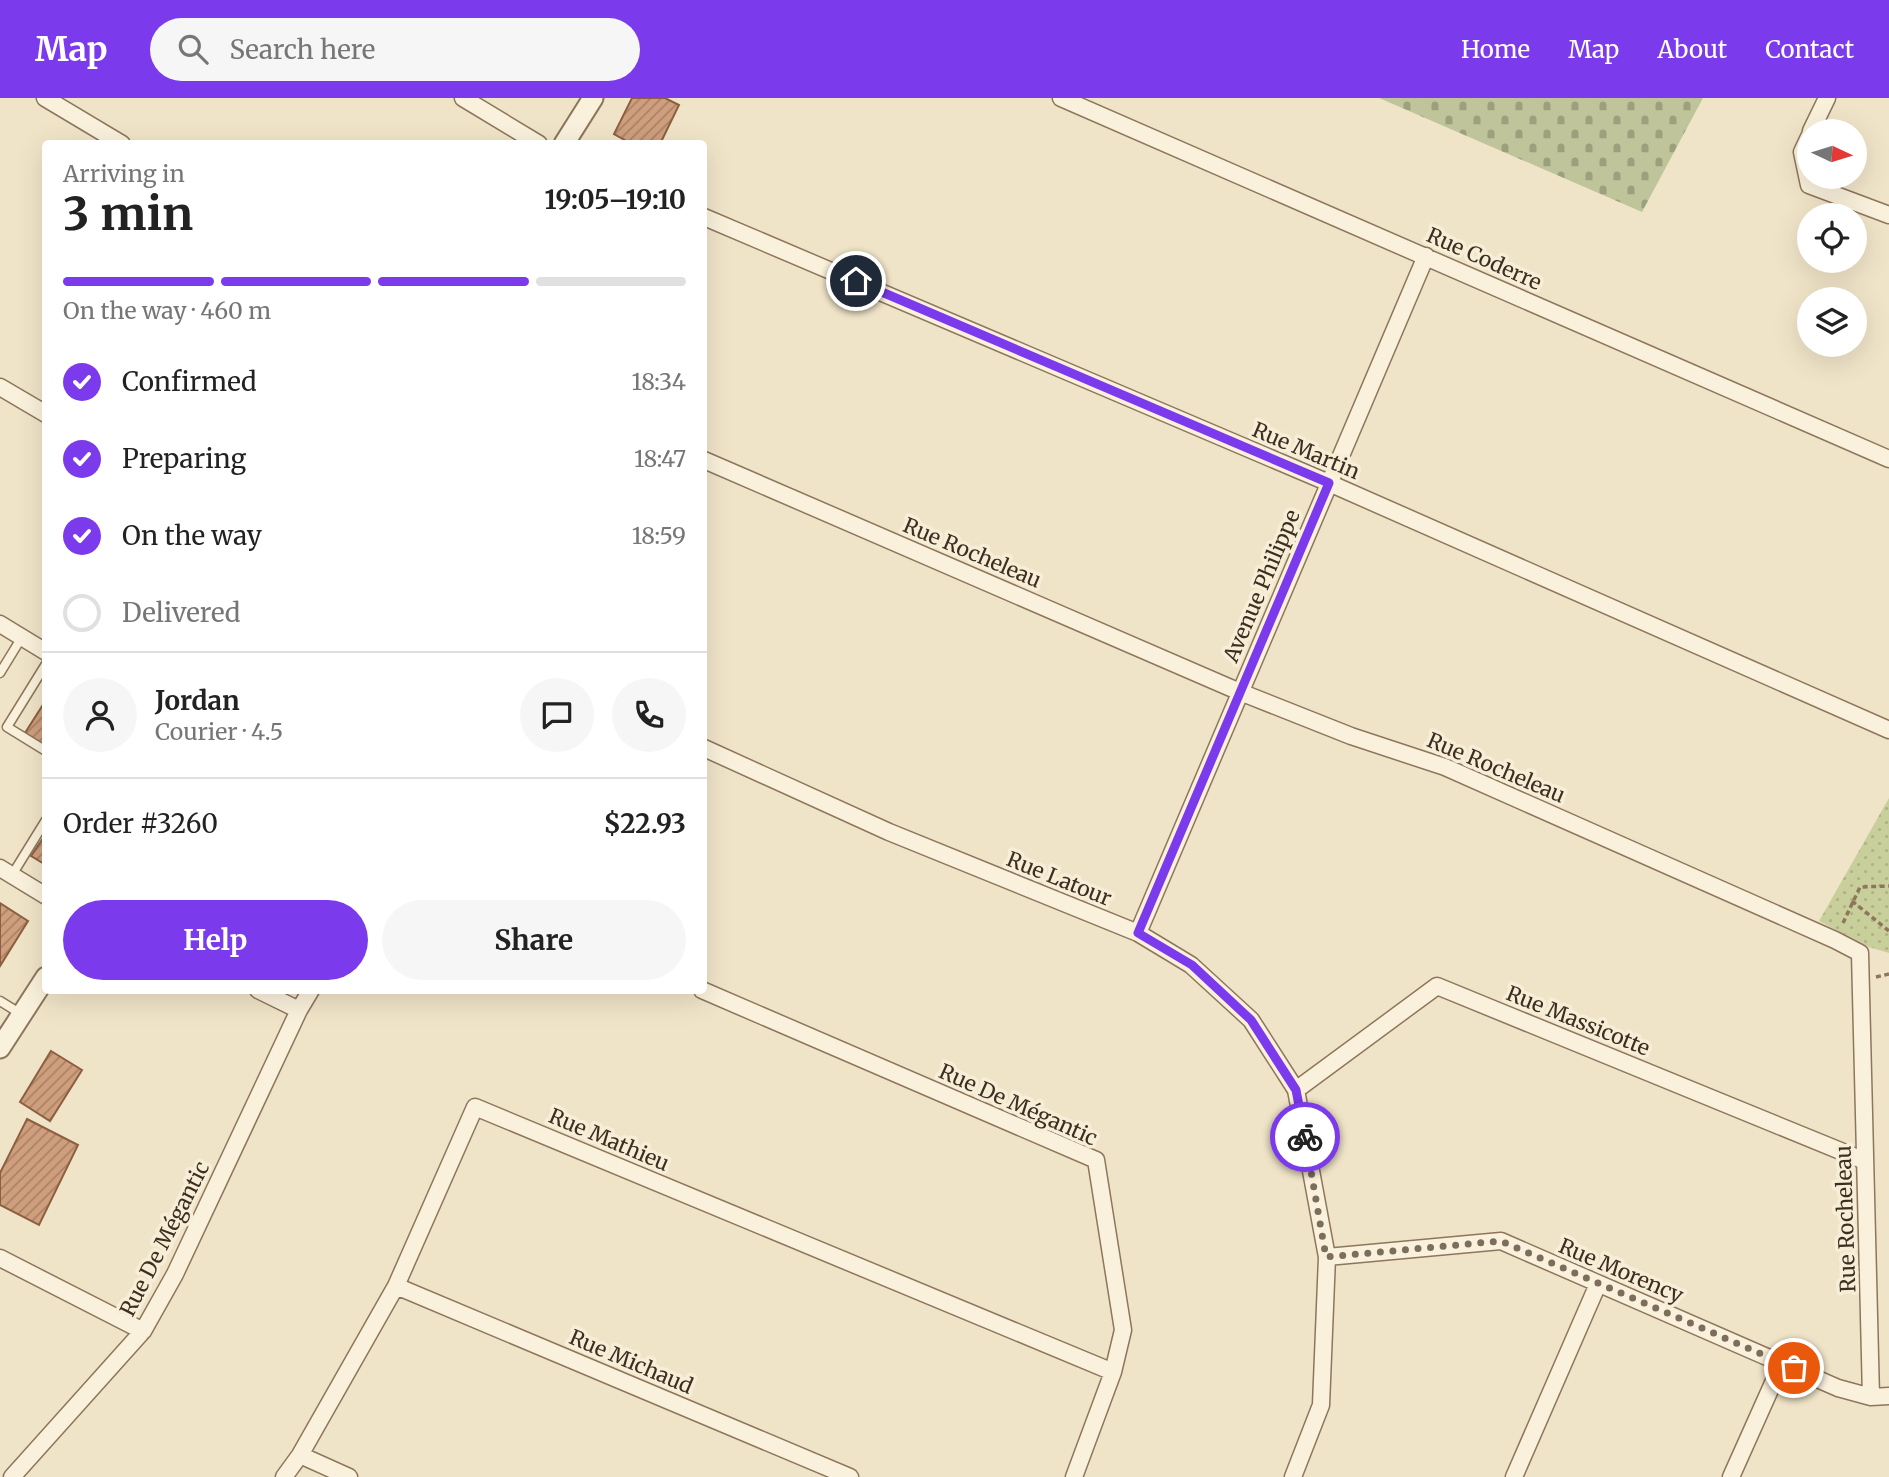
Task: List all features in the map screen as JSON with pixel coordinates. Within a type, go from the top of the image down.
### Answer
[{"type":"street","points":[[45,98],[115,140]]},
{"type":"street","points":[[463,98],[532,140]]},
{"type":"street","points":[[567,140],[593,98]]},
{"type":"street","name":"Rue Coderre","points":[[1061,98],[1889,459]]},
{"type":"street","points":[[1817,119],[1827,98]]},
{"type":"street","points":[[1820,189],[1889,215]]},
{"type":"street","name":"Rue Martin","points":[[707,218],[1329,483],[1889,730]]},
{"type":"street","name":"Avenue Philippe","points":[[1138,933],[1426,256]]},
{"type":"street","points":[[0,387],[42,412]]},
{"type":"street","name":"Rue Rocheleau","points":[[707,461],[1240,692],[1351,736],[1446,767],[1860,953],[1871,1397]]},
{"type":"street","points":[[0,624],[42,650]]},
{"type":"street","name":"Rue Latour","points":[[707,749],[889,832],[1138,933],[1192,965],[1251,1020],[1296,1090],[1326,1257],[1321,1405],[1293,1477]]},
{"type":"street","points":[[6,872],[42,894]]},
{"type":"street","points":[[0,1048],[42,983]]},
{"type":"street","name":"Rue Massicotte","points":[[1296,1090],[1437,986],[1865,1161]]},
{"type":"street","name":"Rue De Mégantic","points":[[707,992],[1096,1160],[1123,1329],[1113,1372],[1074,1477]]},
{"type":"street","points":[[266,994],[299,1010]]},
{"type":"street","name":"Rue De Mégantic","points":[[12,1477],[143,1331],[175,1274],[309,994]]},
{"type":"street","name":"Rue Mathieu","points":[[284,1477],[300,1455],[396,1286],[475,1107],[1113,1372]]},
{"type":"street","name":"Rue Morency","points":[[1326,1257],[1501,1241],[1838,1388],[1871,1397],[1889,1396]]},
{"type":"street","points":[[0,1258],[143,1331]]},
{"type":"street","points":[[1514,1477],[1598,1284]]},
{"type":"street","name":"Rue Michaud","points":[[396,1286],[850,1477]]},
{"type":"street","points":[[1731,1477],[1782,1363]]},
{"type":"street","points":[[300,1455],[349,1477]]},
{"type":"lane","points":[[0,673],[22,637]]},
{"type":"lane","points":[[42,670],[7,727],[42,749]]},
{"type":"lane","points":[[6,872],[42,825]]},
{"type":"lane","points":[[0,1001],[22,1015]]},
{"type":"path","points":[[1843,923],[1860,887],[1889,886]]},
{"type":"path","points":[[1852,901],[1889,931]]},
{"type":"green space","points":[[1379,98],[1703,98],[1642,212]]},
{"type":"green space","points":[[1889,798],[1889,953],[1869,947],[1819,921]]},
{"type":"building","points":[[632,98],[665,98],[679,105],[662,140],[625,140],[614,134]]},
{"type":"building","points":[[42,706],[42,744],[25,733]]},
{"type":"building","points":[[42,840],[42,863],[31,856]]},
{"type":"building","points":[[0,903],[28,921],[0,966]]},
{"type":"building","points":[[51,1051],[82,1070],[50,1121],[20,1102]]},
{"type":"building","points":[[27,1119],[78,1145],[39,1225],[0,1205],[0,1173]]},
{"type":"way so far","points":[[1305,1137],[1326,1257],[1501,1241],[1794,1368]]},
{"type":"route","points":[[856,281],[1329,483],[1138,933],[1192,965],[1251,1020],[1296,1090],[1305,1137]]}]
